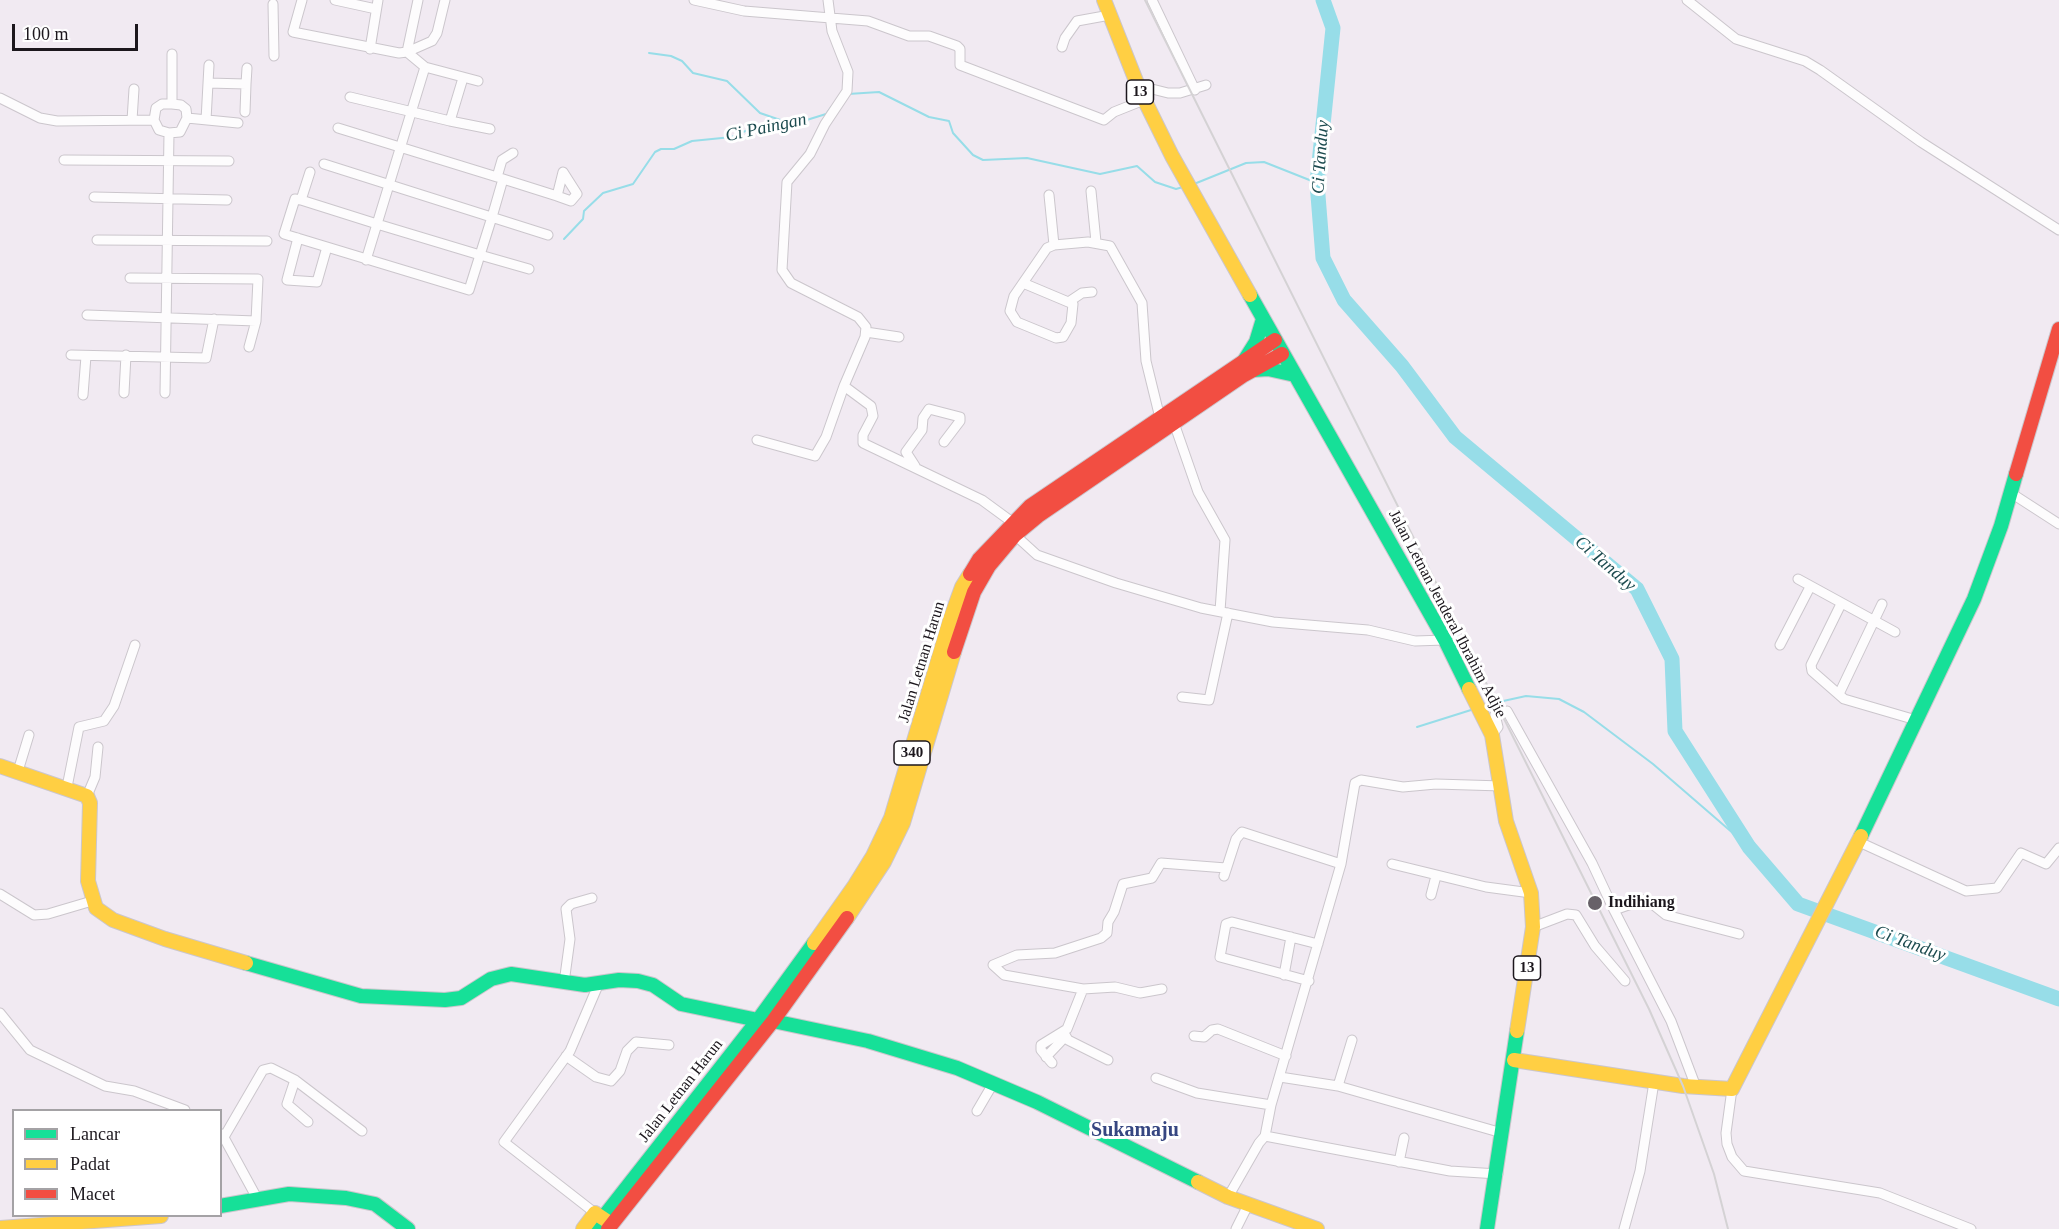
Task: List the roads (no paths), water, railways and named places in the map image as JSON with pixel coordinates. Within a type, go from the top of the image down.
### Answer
[{"type":"main road","name":"13","points":[[1104,0],[1142,96],[1282,354]]},
{"type":"main road","points":[[1263,319],[1249,365],[1295,375]]},
{"type":"main road","points":[[1514,1060],[1654,1082],[1732,1089],[1900,758],[1974,598],[2011,493],[2059,329]]},
{"type":"main road","name":"Jalan Letnan Harun","points":[[1062,492],[1174,423],[1249,365],[1275,340]]},
{"type":"main road","name":"Jalan Letnan Harun","points":[[602,1223],[773,1021],[903,823],[915,789],[944,683],[974,592],[1013,529],[1160,418],[1249,365],[1282,354]]},
{"type":"main road","name":"Jalan Letnan Jenderal Ibrahim Adjie","points":[[1282,354],[1445,640],[1482,713],[1492,735],[1506,821],[1531,893],[1533,927],[1498,1174],[1487,1229]]},
{"type":"main road","points":[[0,766],[67,787],[87,796],[90,803],[88,881],[92,901],[102,913],[132,927],[306,982],[361,996],[445,1000],[461,998],[491,980],[511,974],[564,983],[638,981],[653,985],[681,1004],[758,1020]]},
{"type":"main road","name":"Jalan Letnan Harun","points":[[602,1223],[873,868]]},
{"type":"main road","points":[[773,1021],[920,1055],[994,1082],[1228,1197],[1317,1229]]},
{"type":"main road","points":[[222,1206],[290,1194],[361,1200],[383,1209],[408,1229]]},
{"type":"main road","points":[[0,1228],[55,1226],[142,1217]]},
{"type":"main road","points":[[583,1229],[602,1223]]},
{"type":"street","points":[[293,32],[302,0]]},
{"type":"street","points":[[335,0],[377,4],[369,49]]},
{"type":"street","points":[[407,52],[418,0]]},
{"type":"street","points":[[274,29],[369,49],[407,52],[432,41],[437,33],[445,0]]},
{"type":"street","points":[[694,0],[755,12],[829,16],[868,21],[909,36],[929,36],[957,46],[960,49],[960,65],[1104,120],[1113,112],[1152,89],[1172,94],[1195,90],[1206,85]]},
{"type":"street","points":[[757,440],[815,456],[826,437],[866,332],[864,322],[858,317],[791,283],[782,270],[790,176],[810,154],[825,124],[846,95],[848,72],[829,16],[828,0]]},
{"type":"street","points":[[1152,0],[1195,90]]},
{"type":"street","points":[[1687,0],[1736,39],[1805,61],[1820,70],[1921,142],[2059,230]]},
{"type":"street","points":[[273,4],[274,56]]},
{"type":"street","points":[[1062,47],[1070,28],[1077,21],[1110,15]]},
{"type":"street","points":[[407,52],[425,67],[478,81]]},
{"type":"street","points":[[172,54],[172,104]]},
{"type":"street","points":[[206,120],[208,65]]},
{"type":"street","points":[[366,260],[425,67]]},
{"type":"street","points":[[245,112],[247,68]]},
{"type":"street","points":[[450,121],[463,78]]},
{"type":"street","points":[[208,83],[246,84]]},
{"type":"street","points":[[132,120],[134,89]]},
{"type":"street","points":[[350,97],[490,129]]},
{"type":"street","points":[[0,98],[40,118],[57,121],[154,120]]},
{"type":"street","points":[[162,104],[172,104],[181,105],[186,109],[187,118],[180,132],[169,133],[159,130],[154,120],[156,108],[162,104]]},
{"type":"street","points":[[187,118],[238,123]]},
{"type":"street","points":[[338,128],[557,196]]},
{"type":"street","points":[[165,393],[168,318],[169,133]]},
{"type":"street","points":[[513,153],[502,160],[492,217],[480,255],[469,290],[284,234],[295,199],[301,200],[377,224],[480,255],[529,270]]},
{"type":"street","points":[[64,160],[229,161]]},
{"type":"street","points":[[324,164],[548,235]]},
{"type":"street","points":[[301,200],[310,172]]},
{"type":"street","points":[[1091,191],[1096,242]]},
{"type":"street","points":[[1049,195],[1054,245]]},
{"type":"street","points":[[94,197],[227,200]]},
{"type":"street","points":[[298,238],[287,279],[317,282],[327,247]]},
{"type":"street","points":[[97,240],[267,241]]},
{"type":"street","points":[[1023,283],[1070,301],[1074,310],[1067,332],[1063,337],[1056,338],[1017,322],[1010,311],[1011,300],[1042,254],[1054,245],[1096,242],[1113,250],[1142,303],[1146,361],[1160,418]]},
{"type":"street","points":[[130,278],[258,279],[256,321],[249,347]]},
{"type":"street","points":[[1070,301],[1082,293],[1092,292]]},
{"type":"street","points":[[87,315],[256,321]]},
{"type":"street","points":[[71,355],[206,358],[214,319]]},
{"type":"street","points":[[866,332],[898,338]]},
{"type":"street","points":[[124,393],[126,355]]},
{"type":"street","points":[[83,395],[86,356]]},
{"type":"street","points":[[844,386],[871,406],[873,416],[863,435],[863,443],[982,500],[1037,555],[1116,584],[1224,612],[1311,627],[1368,630],[1415,641],[1445,640]]},
{"type":"street","points":[[915,466],[906,452],[922,430],[923,418],[929,409],[960,417],[960,421],[944,442]]},
{"type":"street","points":[[1174,423],[1198,492],[1225,540],[1224,612],[1209,700],[1182,697]]},
{"type":"street","points":[[2011,493],[2059,524]]},
{"type":"street","points":[[1798,579],[1895,632]]},
{"type":"street","points":[[1780,645],[1810,587]]},
{"type":"street","points":[[1841,604],[1811,664],[1815,675],[1854,704],[1916,720]]},
{"type":"street","points":[[1839,694],[1882,604]]},
{"type":"street","points":[[67,787],[80,727],[103,722],[114,706],[135,645]]},
{"type":"street","points":[[1492,735],[1498,727],[1495,715],[1507,711],[1581,843],[1671,1021],[1696,1087]]},
{"type":"street","points":[[18,771],[29,735]]},
{"type":"street","points":[[87,796],[95,777],[98,747]]},
{"type":"street","points":[[1228,1197],[1265,1136],[1271,1105],[1309,981],[1341,864],[1351,792],[1357,781],[1370,780],[1403,787],[1436,783],[1502,786]]},
{"type":"street","points":[[1162,989],[1140,993],[1115,987],[1083,989],[1004,975],[993,965],[1017,955],[1050,954],[1101,939],[1107,933],[1108,922],[1114,912],[1123,884],[1152,878],[1161,863],[1225,872],[1236,838],[1242,832],[1341,864]]},
{"type":"street","points":[[1857,841],[1966,891],[1997,888],[2021,853],[2046,864],[2059,848]]},
{"type":"street","points":[[1392,864],[1484,887],[1531,893]]},
{"type":"street","points":[[1431,895],[1436,876]]},
{"type":"street","points":[[0,894],[34,915],[48,914],[92,901]]},
{"type":"street","points":[[564,983],[570,939],[566,909],[571,904],[592,898]]},
{"type":"street","points":[[1614,910],[1646,899],[1666,915],[1739,934]]},
{"type":"street","points":[[1533,927],[1570,914],[1576,915],[1595,946],[1625,981]]},
{"type":"street","points":[[1309,981],[1222,958],[1219,953],[1229,922],[1318,944]]},
{"type":"street","points":[[1284,975],[1291,937]]},
{"type":"street","points":[[598,983],[566,1056],[504,1142],[602,1223]]},
{"type":"street","points":[[1049,1060],[1072,1020],[1083,989]]},
{"type":"street","points":[[0,1013],[30,1050],[105,1086],[134,1091],[182,1109]]},
{"type":"street","points":[[1194,1036],[1204,1037],[1212,1030],[1220,1030],[1286,1056]]},
{"type":"street","points":[[1064,1035],[1108,1060]]},
{"type":"street","points":[[1338,1086],[1352,1040]]},
{"type":"street","points":[[566,1056],[596,1077],[611,1081],[620,1071],[624,1055],[631,1045],[636,1042],[669,1046]]},
{"type":"street","points":[[258,1200],[222,1135],[267,1068],[275,1069],[296,1080],[362,1131]]},
{"type":"street","points":[[1280,1077],[1338,1086],[1502,1133]]},
{"type":"street","points":[[1156,1078],[1197,1093],[1271,1105]]},
{"type":"street","points":[[296,1080],[287,1104],[308,1122]]},
{"type":"street","points":[[977,1111],[994,1082]]},
{"type":"street","points":[[1624,1229],[1640,1172],[1654,1082]]},
{"type":"street","points":[[1732,1089],[1727,1144],[1732,1157],[1744,1171],[1880,1193],[1971,1229]]},
{"type":"street","points":[[1265,1136],[1450,1171],[1498,1174]]},
{"type":"street","points":[[1400,1162],[1404,1138]]},
{"type":"street","points":[[1236,1229],[1248,1205]]},
{"type":"waterway","name":"Ci Tanduy","points":[[1323,0],[1333,28],[1317,183],[1323,258],[1344,300],[1402,366],[1455,437],[1637,589],[1672,659],[1675,731],[1749,847],[1798,904],[2059,999]]},
{"type":"waterway","points":[[649,53],[671,56],[682,61],[693,73],[727,81],[760,113],[789,123]]},
{"type":"waterway","name":"Ci Paingan","points":[[848,94],[879,92],[929,117],[949,121],[953,133],[973,155],[983,160],[1027,158],[1100,174],[1137,166],[1155,182],[1176,189],[1183,187]]},
{"type":"waterway","name":"Ci Paingan","points":[[564,239],[583,219],[584,211],[603,193],[633,184],[655,152],[661,149],[674,149],[692,141],[732,137],[750,129],[797,123],[826,114],[832,106]]},
{"type":"waterway","name":"Ci Paingan","points":[[1194,184],[1246,163],[1264,162],[1317,183]]},
{"type":"waterway","points":[[1485,705],[1526,696],[1559,699],[1584,712],[1653,764],[1749,847]]},
{"type":"waterway","points":[[1417,727],[1471,710]]},
{"type":"railway","points":[[1145,0],[1649,1009],[1683,1086],[1714,1174],[1728,1229]]},
{"type":"place","name":"Indihiang","points":[[1595,903]]},
{"type":"district","name":"Sukamaju","points":[[1135,1131]]}]
